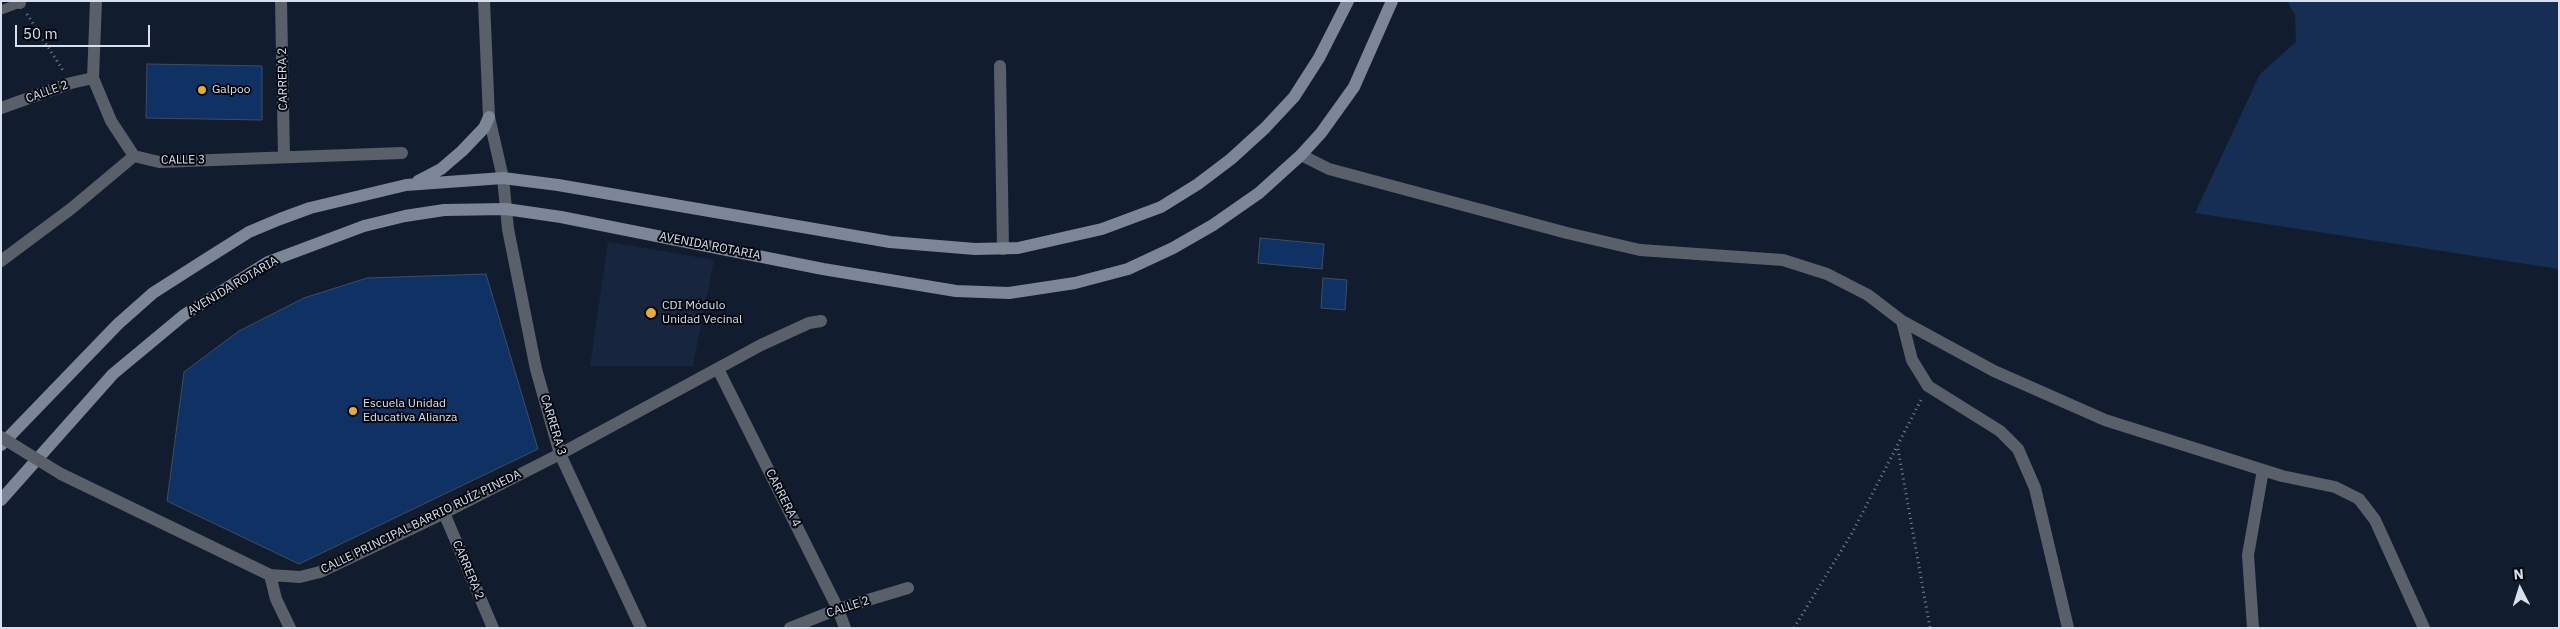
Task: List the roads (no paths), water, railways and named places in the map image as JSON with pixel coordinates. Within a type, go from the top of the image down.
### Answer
[{"type":"main road","points":[[406,185],[503,178],[558,185],[890,242],[1002,249],[1056,241],[1102,229],[1162,207],[1232,159],[1294,97],[1319,58],[1348,1]]},
{"type":"main road","name":"AVENIDA ROTARIA","points":[[1,500],[113,374],[184,315],[268,262],[348,232],[405,216],[444,210],[506,209],[561,217],[823,269],[956,292],[1009,292],[1075,282],[1128,269],[1173,248],[1213,225],[1259,193],[1321,134],[1354,87],[1392,1]]},
{"type":"main road","points":[[1,445],[118,324],[153,293],[249,232],[310,208],[421,180],[450,161],[474,140],[489,117]]},
{"type":"street","points":[[1,261],[72,208],[134,156],[112,121],[93,78],[96,1]]},
{"type":"street","name":"CARRERA 2","points":[[281,1],[284,156]]},
{"type":"street","name":"CARRERA 3","points":[[484,1],[489,117],[503,178],[506,209],[521,298],[534,360],[560,454],[642,628]]},
{"type":"street","points":[[1000,66],[1002,249]]},
{"type":"street","name":"CALLE 2","points":[[1,108],[71,83],[93,78]]},
{"type":"street","name":"CALLE 3","points":[[134,156],[160,162],[402,153]]},
{"type":"street","points":[[1300,155],[1330,169],[1567,233],[1640,250],[1783,260],[1828,274],[1868,295],[1902,321],[1994,371],[2105,420],[2263,470],[2334,487],[2360,499],[2375,520],[2424,628]]},
{"type":"street","points":[[1902,321],[1912,360],[1928,386],[2000,431],[2018,449],[2035,488],[2068,628]]},
{"type":"street","name":"CALLE PRINCIPAL BARRIO RUÍZ PINEDA","points":[[1,437],[61,474],[270,574],[300,577],[320,572],[444,513],[560,454],[761,345],[815,322]]},
{"type":"street","name":"CARRERA 4","points":[[718,369],[838,609],[845,628]]},
{"type":"street","points":[[2252,628],[2248,555],[2263,470]]},
{"type":"street","name":"CARRERA 2","points":[[444,513],[493,628]]},
{"type":"street","points":[[270,574],[276,599],[290,628]]},
{"type":"street","name":"CALLE 2","points":[[790,628],[838,609],[908,588]]},
{"type":"lane","points":[[1,10],[19,2]]},
{"type":"place","name":"Galpoo","points":[[202,90]]},
{"type":"place","name":"CDI Módulo Unidad Vecinal","points":[[651,313]]},
{"type":"place","name":"Escuela Unidad Educativa Alianza","points":[[353,411]]}]
